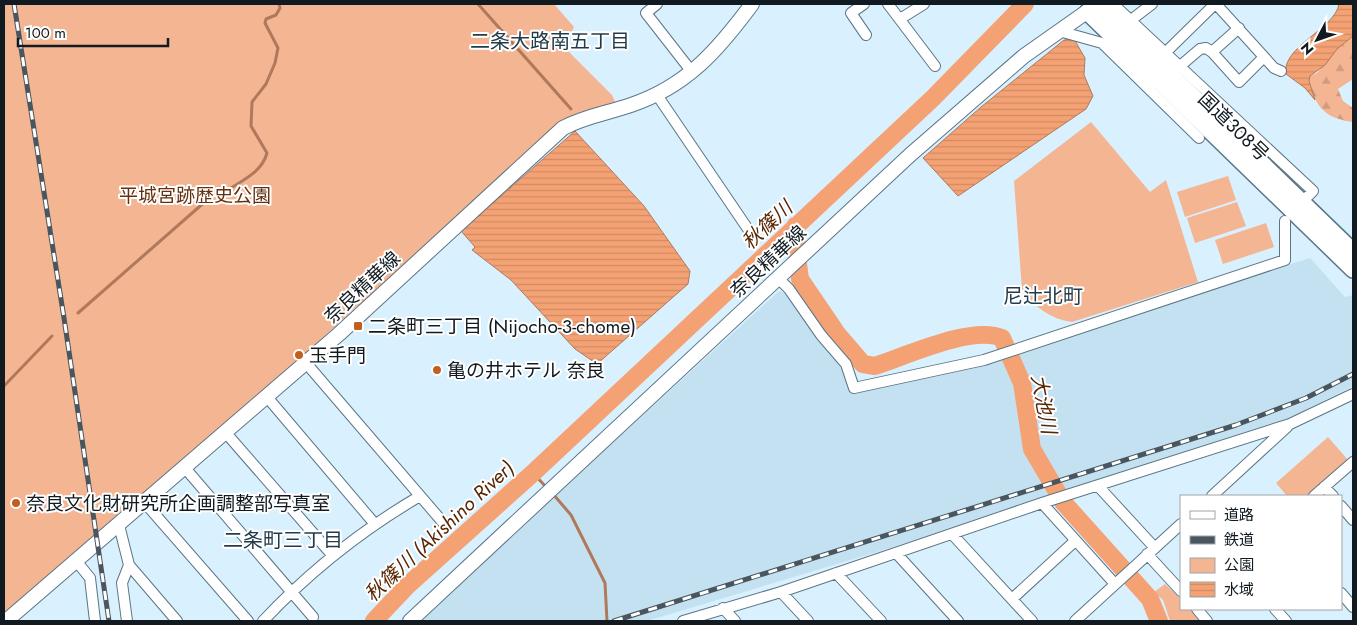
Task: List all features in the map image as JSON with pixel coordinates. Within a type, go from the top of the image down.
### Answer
[{"type":"highway","name":"国道308号","points":[[1090,6],[1292,219],[1353,270]]},
{"type":"highway","name":"国道308号","points":[[1090,6],[1353,251]]},
{"type":"highway","points":[[1292,219],[1353,275]]},
{"type":"main road","name":"奈良精華線","points":[[6,621],[119,526],[306,363],[562,128],[579,119],[630,106],[657,95],[692,72],[722,44],[752,4]]},
{"type":"main road","name":"奈良精華線","points":[[410,621],[910,155],[1024,56],[1090,6]]},
{"type":"street","points":[[657,4],[646,13],[692,72]]},
{"type":"street","points":[[864,4],[851,13],[866,34]]},
{"type":"street","points":[[888,4],[935,66]]},
{"type":"street","points":[[900,19],[924,4]]},
{"type":"street","points":[[1112,4],[1131,20],[1226,113],[1312,191],[1308,196]]},
{"type":"street","points":[[1131,20],[1152,4]]},
{"type":"street","points":[[1165,53],[1216,4],[1274,68],[1281,71]]},
{"type":"street","points":[[1212,52],[1239,28]]},
{"type":"street","points":[[1058,31],[1102,43],[1199,138]]},
{"type":"street","points":[[1180,67],[1200,49],[1206,48],[1212,52],[1239,82],[1264,57]]},
{"type":"street","points":[[657,95],[754,238]]},
{"type":"street","points":[[781,275],[846,364],[854,388],[984,360],[1285,260],[1292,219]]},
{"type":"street","points":[[306,363],[446,526]]},
{"type":"street","points":[[683,621],[781,592],[1064,496],[1290,424],[1353,394]]},
{"type":"street","points":[[267,397],[374,523]]},
{"type":"street","points":[[1213,495],[1290,424]]},
{"type":"street","points":[[226,433],[333,556]]},
{"type":"street","points":[[1315,495],[1353,462]]},
{"type":"street","points":[[185,468],[292,590],[313,617]]},
{"type":"street","points":[[1098,486],[1180,590]]},
{"type":"street","points":[[1324,487],[1331,495]]},
{"type":"street","points":[[263,621],[292,590],[374,523],[420,496]]},
{"type":"street","points":[[1048,502],[1075,541],[1117,582]]},
{"type":"street","points":[[145,503],[248,621]]},
{"type":"street","points":[[1342,507],[1353,520]]},
{"type":"street","points":[[1075,621],[1180,525]]},
{"type":"street","points":[[119,526],[129,565],[176,621]]},
{"type":"street","points":[[952,534],[1032,621]]},
{"type":"street","points":[[1012,599],[1075,541]]},
{"type":"street","points":[[896,553],[958,621]]},
{"type":"street","points":[[77,562],[90,578],[95,621]]},
{"type":"street","points":[[128,621],[122,583],[129,565]]},
{"type":"street","points":[[836,573],[881,621]]},
{"type":"street","points":[[781,592],[808,621]]},
{"type":"street","points":[[1342,594],[1353,607]]},
{"type":"street","points":[[723,608],[735,621]]},
{"type":"street","points":[[1197,610],[1208,621]]},
{"type":"street","points":[[1276,610],[1286,621]]},
{"type":"shaded area","points":[[1310,258],[1345,297],[1353,295],[1353,386],[1284,421],[877,552],[647,621],[422,621],[608,447],[779,291],[784,293],[801,313],[818,340],[843,366],[851,392],[974,368],[1076,335],[1079,330]]},
{"type":"green space","name":"平城宮跡歴史公園","points":[[4,4],[554,4],[574,27],[564,47],[612,95],[615,102],[571,119],[551,132],[499,177],[360,307],[358,305],[319,341],[321,343],[4,619]]},
{"type":"green space","points":[[1353,36],[1353,79],[1338,89],[1343,101],[1353,108],[1353,122],[1338,119],[1322,109],[1315,98],[1309,80],[1310,76],[1317,73],[1337,49]]},
{"type":"green space","points":[[1091,122],[1150,192],[1166,180],[1198,282],[1072,322],[1050,315],[1032,302],[1022,290],[1014,181]]},
{"type":"green space","points":[[1228,176],[1236,200],[1185,217],[1177,192]]},
{"type":"green space","points":[[1237,202],[1246,226],[1195,243],[1187,218]]},
{"type":"green space","points":[[1266,223],[1274,247],[1223,264],[1215,240]]},
{"type":"green space","points":[[1328,437],[1348,460],[1308,495],[1286,495],[1276,483]]},
{"type":"green space","points":[[1165,584],[1180,598],[1180,610],[1191,610],[1201,621],[1170,621],[1163,600],[1154,592]]},
{"type":"water","points":[[1339,4],[1353,4],[1353,36],[1337,49],[1325,65],[1310,76],[1309,81],[1315,100],[1305,88],[1286,74],[1287,64],[1292,55],[1328,22]]},
{"type":"water","points":[[1074,39],[1085,58],[1084,75],[1093,96],[1086,109],[958,196],[923,158],[981,107],[1064,40]]},
{"type":"water","points":[[575,131],[644,206],[690,271],[688,284],[597,364],[575,349],[511,280],[472,250],[475,247],[461,231]]},
{"type":"waterway","points":[[228,190],[246,179],[256,170],[265,160],[267,153],[251,126],[252,102],[266,84],[275,63],[278,48],[265,23],[266,19],[276,15],[280,8],[279,4]]},
{"type":"waterway","points":[[478,4],[571,109]]},
{"type":"waterway","name":"秋篠川","points":[[374,621],[407,586],[533,473],[933,98],[1025,4]]},
{"type":"waterway","points":[[78,313],[207,200]]},
{"type":"waterway","name":"大池川","points":[[795,226],[800,279],[838,335],[863,364],[875,366],[939,343],[974,335],[989,335],[1002,338],[1022,383],[1032,449],[1063,502],[1150,599],[1159,621]]},
{"type":"waterway","points":[[4,386],[52,336]]},
{"type":"waterway","points":[[533,473],[547,488]]},
{"type":"waterway","points":[[553,494],[571,515],[605,583],[607,621]]},
{"type":"railway","points":[[14,4],[64,318],[109,621]]},
{"type":"railway","points":[[614,621],[1236,425],[1306,398],[1353,374]]},
{"type":"place","name":"二条町三丁目 (Nijocho-3-chome)","points":[[358,326]]},
{"type":"place","name":"玉手門","points":[[299,355]]},
{"type":"place","name":"亀の井ホテル 奈良","points":[[437,370]]},
{"type":"place","name":"奈良文化財研究所企画調整部写真室","points":[[16,503]]},
{"type":"district","name":"二条大路南五丁目","points":[[550,41]]},
{"type":"district","name":"尼辻北町","points":[[1043,296]]},
{"type":"district","name":"二条町三丁目","points":[[283,540]]},
{"type":"water label","name":"秋篠川 (Akishino River)","points":[[439,531]]}]
